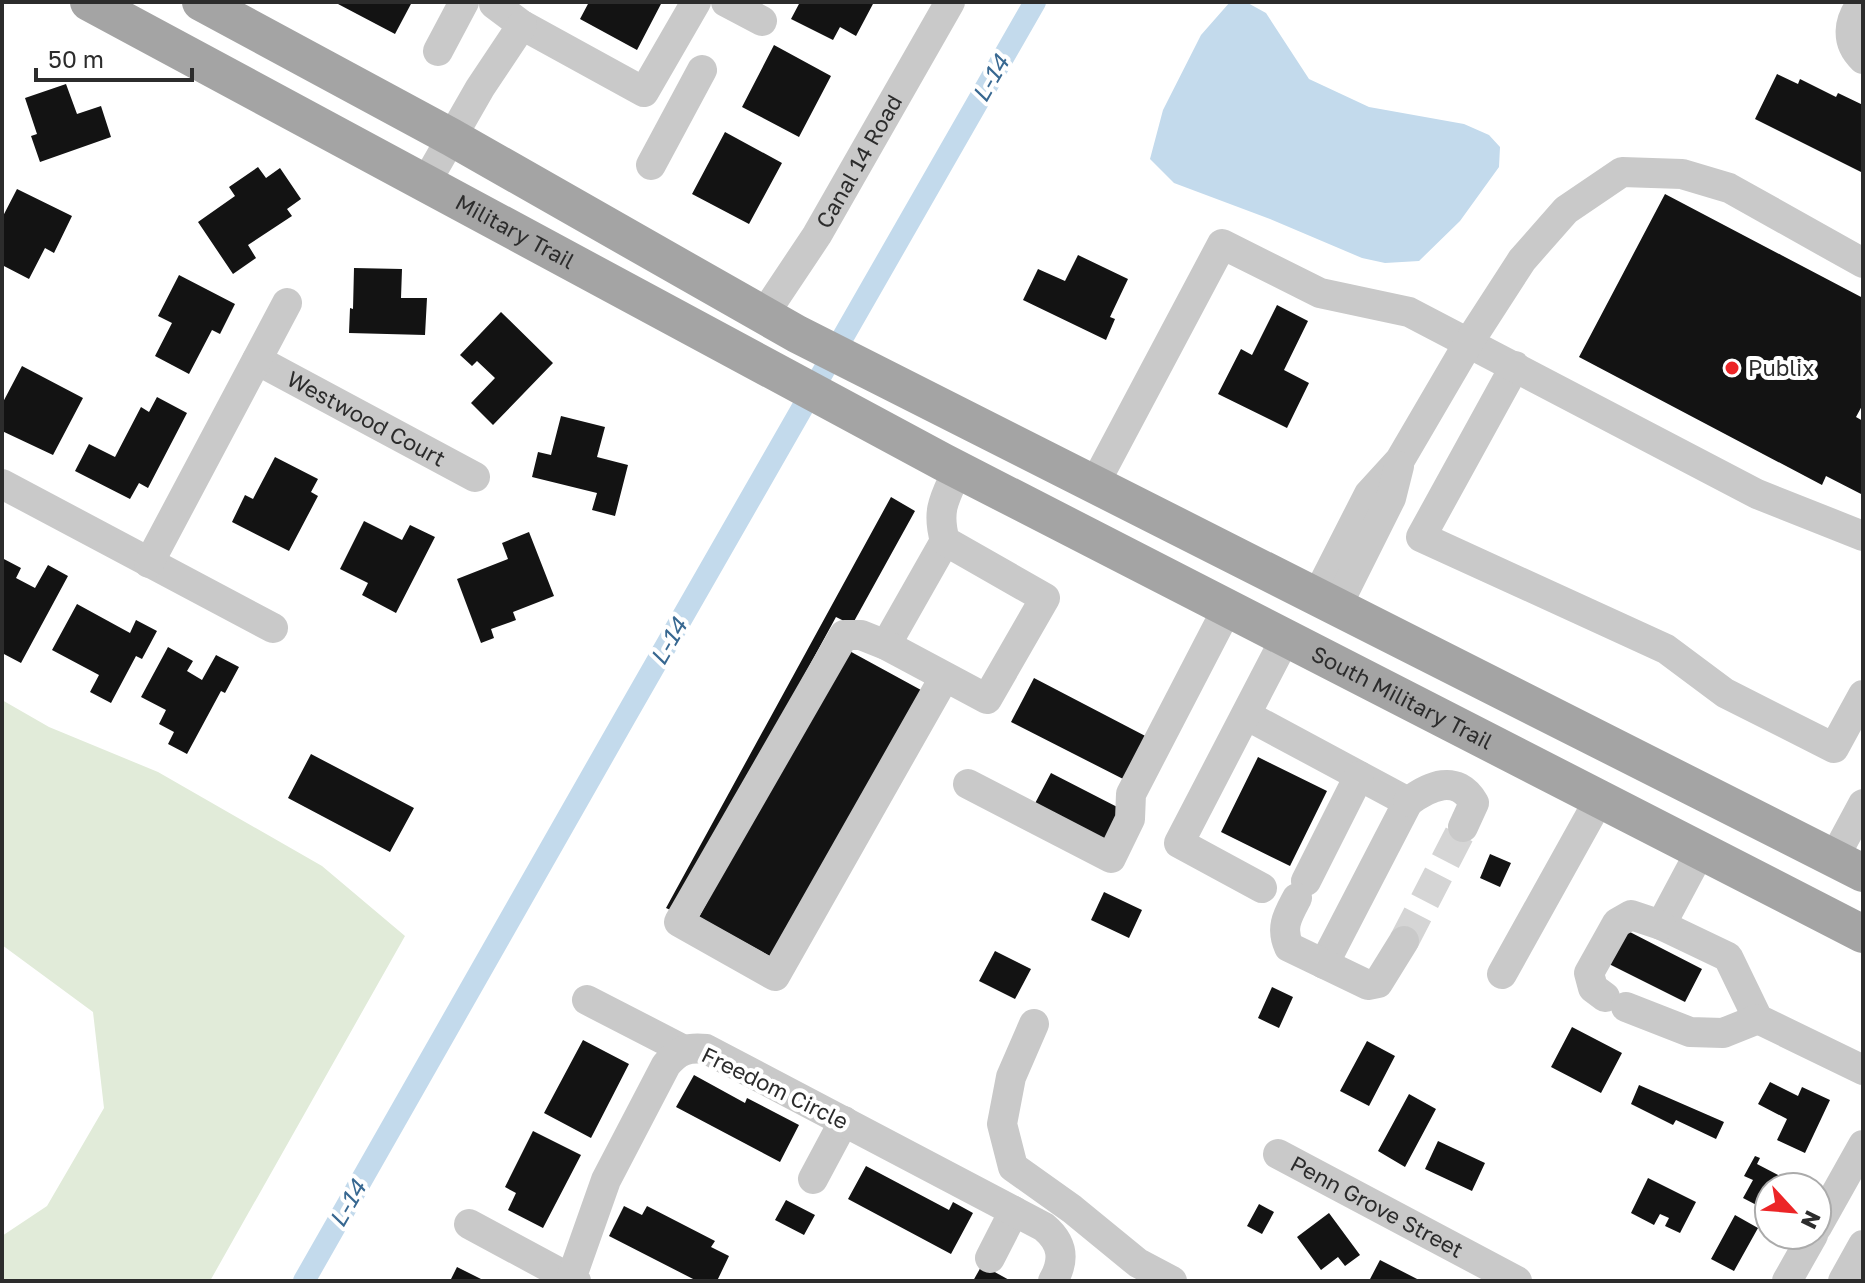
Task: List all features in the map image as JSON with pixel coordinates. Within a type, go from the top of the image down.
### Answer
[{"type":"main road","name":"Military Trail","points":[[89,2],[951,465]]},
{"type":"main road","points":[[201,2],[451,137],[797,334],[1848,866]]},
{"type":"main road","name":"South Military Trail","points":[[951,465],[1863,934]]},
{"type":"main road","points":[[1238,612],[1326,603]]},
{"type":"main road","points":[[1334,661],[1347,649],[1360,645],[1372,647],[1496,711],[1604,742]]},
{"type":"street","points":[[438,51],[464,2]]},
{"type":"street","points":[[644,92],[696,2]]},
{"type":"street","points":[[726,2],[762,21]]},
{"type":"street","name":"Canal 14 Road","points":[[763,316],[817,235],[950,2]]},
{"type":"street","points":[[1863,2],[1852,16],[1850,30],[1852,43],[1863,59]]},
{"type":"street","points":[[493,3],[522,25],[680,112]]},
{"type":"street","points":[[425,184],[522,25]]},
{"type":"street","points":[[651,165],[702,70]]},
{"type":"street","points":[[1326,603],[1369,494],[1400,460],[1469,342],[1522,260],[1566,210],[1622,172],[1682,174],[1729,188],[1863,263]]},
{"type":"street","points":[[1094,485],[1222,244],[1320,293],[1409,312],[1757,494],[1863,536]]},
{"type":"street","points":[[149,563],[287,303]]},
{"type":"street","name":"Westwood Court","points":[[257,360],[475,477]]},
{"type":"street","points":[[1515,366],[1421,537],[1661,647],[1725,693],[1834,748],[1863,695]]},
{"type":"street","points":[[944,678],[775,976],[679,922],[844,635],[861,635],[886,645],[987,699],[1045,598],[945,541],[939,521],[951,465]]},
{"type":"street","points":[[2,484],[273,628]]},
{"type":"street","points":[[886,645],[945,541]]},
{"type":"street","points":[[968,784],[1111,858],[1130,819],[1131,794],[1238,612]]},
{"type":"street","points":[[1262,888],[1179,843],[1286,637]]},
{"type":"street","points":[[1246,715],[1408,802]]},
{"type":"street","points":[[1359,776],[1284,925],[1284,936],[1289,947],[1368,985],[1378,983],[1404,941]]},
{"type":"street","points":[[1324,964],[1408,802],[1436,785],[1459,789],[1469,794],[1474,803],[1463,827]]},
{"type":"street","points":[[1502,974],[1600,798]]},
{"type":"street","points":[[1848,866],[1863,804]]},
{"type":"street","points":[[1661,925],[1701,850]]},
{"type":"street","points":[[1758,1019],[1723,1033],[1690,1032],[1608,997],[1589,973],[1617,923],[1631,915],[1661,925],[1728,957],[1758,1019],[1863,1070]]},
{"type":"street","points":[[587,1000],[684,1050]]},
{"type":"street","points":[[1034,1024],[1011,1077],[1002,1124],[1013,1167],[1072,1209],[1138,1263],[1172,1281]]},
{"type":"street","name":"Freedom Circle","points":[[573,1280],[606,1180],[666,1065],[676,1053],[690,1047],[706,1049],[1044,1227],[1055,1236],[1061,1250],[1060,1268],[1053,1281]]},
{"type":"street","points":[[813,1179],[844,1121]]},
{"type":"street","points":[[1833,1198],[1863,1145]]},
{"type":"street","name":"Penn Grove Street","points":[[1278,1154],[1517,1281]]},
{"type":"street","points":[[990,1258],[1014,1211]]},
{"type":"street","points":[[469,1224],[573,1280]]},
{"type":"street","points":[[1843,1281],[1863,1245]]},
{"type":"street","points":[[1787,1281],[1804,1251]]},
{"type":"green space","points":[[2,700],[49,727],[158,772],[322,866],[405,936],[210,1281],[2,1281],[2,1236],[47,1206],[104,1108],[93,1012],[2,945]]},
{"type":"water","points":[[1230,2],[1246,2],[1266,13],[1309,79],[1369,107],[1464,124],[1489,135],[1500,147],[1499,167],[1460,221],[1419,261],[1385,263],[1362,258],[1174,183],[1150,159],[1163,110],[1201,35]]},
{"type":"building","points":[[339,2],[412,2],[395,34]]},
{"type":"building","points":[[589,2],[662,2],[637,50],[580,19]]},
{"type":"building","points":[[800,2],[874,2],[856,36],[840,27],[833,40],[791,19]]},
{"type":"building","points":[[774,45],[831,76],[799,137],[742,107]]},
{"type":"building","points":[[1777,74],[1798,84],[1800,79],[1836,97],[1838,93],[1863,105],[1863,173],[1755,119]]},
{"type":"building","points":[[66,84],[77,114],[101,106],[111,137],[40,162],[31,136],[37,134],[25,98]]},
{"type":"building","points":[[725,132],[782,163],[749,224],[692,194]]},
{"type":"building","points":[[258,167],[266,178],[280,168],[301,199],[287,209],[292,216],[248,245],[256,258],[233,274],[198,222],[235,196],[229,187]]},
{"type":"building","points":[[17,189],[72,216],[54,253],[45,248],[29,279],[2,265],[2,218]]},
{"type":"building","points":[[1665,194],[1863,298],[1863,404],[1856,417],[1863,421],[1863,495],[1826,476],[1822,485],[1579,357]]},
{"type":"building","points":[[1078,255],[1128,279],[1110,317],[1115,319],[1106,340],[1023,300],[1038,269],[1065,281]]},
{"type":"building","points":[[354,268],[402,269],[401,298],[427,298],[425,335],[349,333]]},
{"type":"building","points":[[179,275],[235,304],[220,334],[212,330],[189,374],[155,356],[172,323],[158,316]]},
{"type":"building","points":[[1277,305],[1308,321],[1284,370],[1309,383],[1287,428],[1218,394],[1241,349],[1252,355]]},
{"type":"building","points":[[501,312],[553,363],[493,425],[471,403],[495,378],[477,361],[472,366],[460,355]]},
{"type":"building","points":[[22,366],[83,398],[53,455],[2,431],[2,404]]},
{"type":"building","points":[[157,397],[187,413],[148,488],[139,483],[130,499],[75,471],[89,444],[115,457],[141,407],[149,412]]},
{"type":"building","points":[[561,416],[605,427],[597,457],[628,465],[615,516],[592,510],[597,493],[532,477],[538,452],[551,455]]},
{"type":"building","points":[[275,457],[318,479],[311,492],[318,496],[289,551],[232,522],[245,495],[253,499]]},
{"type":"building","points":[[891,497],[915,511],[852,625],[836,617],[675,912],[666,908]]},
{"type":"building","points":[[364,521],[402,540],[410,525],[435,537],[396,613],[362,595],[368,583],[340,569]]},
{"type":"building","points":[[529,532],[554,596],[513,612],[516,620],[491,629],[494,638],[481,643],[457,579],[508,559],[502,543]]},
{"type":"building","points":[[2,558],[21,568],[16,578],[35,588],[48,565],[68,576],[21,663],[2,653]]},
{"type":"building","points":[[77,604],[130,633],[136,620],[157,631],[142,659],[136,656],[111,703],[90,692],[99,675],[52,650]]},
{"type":"building","points":[[168,647],[193,661],[187,671],[202,680],[216,655],[239,667],[225,693],[221,691],[187,754],[168,744],[174,732],[159,724],[166,710],[141,697]]},
{"type":"building","points":[[844,648],[921,690],[775,959],[699,917]]},
{"type":"building","points":[[1034,678],[1153,740],[1131,783],[1011,722]]},
{"type":"building","points":[[311,754],[414,808],[390,852],[288,798]]},
{"type":"building","points":[[1258,757],[1327,791],[1290,866],[1221,832]]},
{"type":"building","points":[[1051,773],[1125,811],[1105,849],[1031,811]]},
{"type":"building","points":[[1490,854],[1511,863],[1500,887],[1480,878]]},
{"type":"building","points":[[1104,892],[1142,910],[1129,938],[1091,920]]},
{"type":"building","points":[[1626,930],[1702,969],[1685,1002],[1609,964]]},
{"type":"building","points":[[995,951],[1031,969],[1015,999],[979,981]]},
{"type":"building","points":[[1272,987],[1293,997],[1279,1028],[1258,1018]]},
{"type":"building","points":[[1572,1027],[1622,1053],[1601,1093],[1551,1067]]},
{"type":"building","points":[[583,1040],[629,1064],[591,1138],[544,1113]]},
{"type":"building","points":[[1367,1041],[1395,1056],[1369,1106],[1340,1091]]},
{"type":"building","points":[[694,1075],[745,1103],[747,1098],[799,1125],[780,1162],[676,1107]]},
{"type":"building","points":[[1770,1082],[1798,1096],[1802,1087],[1830,1100],[1805,1153],[1777,1140],[1787,1119],[1758,1104]]},
{"type":"building","points":[[1639,1085],[1724,1122],[1716,1139],[1676,1120],[1673,1125],[1631,1104]]},
{"type":"building","points":[[1409,1094],[1436,1109],[1405,1167],[1378,1151]]},
{"type":"building","points":[[533,1131],[581,1155],[543,1228],[508,1210],[516,1193],[505,1187]]},
{"type":"building","points":[[1438,1141],[1485,1163],[1472,1191],[1425,1169]]},
{"type":"building","points":[[1755,1156],[1760,1158],[1757,1164],[1770,1171],[1753,1171],[1753,1180],[1744,1176]]},
{"type":"building","points":[[866,1166],[949,1210],[953,1202],[973,1213],[951,1254],[848,1199]]},
{"type":"building","points":[[1648,1178],[1696,1202],[1680,1233],[1665,1226],[1669,1218],[1660,1214],[1654,1225],[1631,1213]]},
{"type":"building","points":[[1753,1180],[1753,1203],[1743,1198]]},
{"type":"building","points":[[786,1200],[815,1215],[804,1235],[775,1220]]},
{"type":"building","points":[[1259,1204],[1274,1212],[1262,1234],[1247,1226]]},
{"type":"building","points":[[624,1206],[642,1215],[647,1206],[715,1241],[711,1247],[729,1256],[717,1281],[697,1281],[609,1236]]},
{"type":"building","points":[[1329,1213],[1360,1255],[1345,1266],[1338,1257],[1321,1270],[1297,1237]]},
{"type":"building","points":[[1735,1215],[1753,1225],[1753,1237],[1734,1271],[1711,1259]]},
{"type":"building","points":[[1380,1260],[1421,1281],[1369,1281]]},
{"type":"building","points":[[982,1265],[1011,1281],[973,1281]]},
{"type":"building","points":[[457,1267],[485,1281],[450,1281]]},
{"type":"waterway","name":"L-14","points":[[304,1281],[1035,2]]},
{"type":"tunnel","points":[[1404,941],[1463,827]]},
{"type":"place","name":"Publix","points":[[1732,368]]}]
